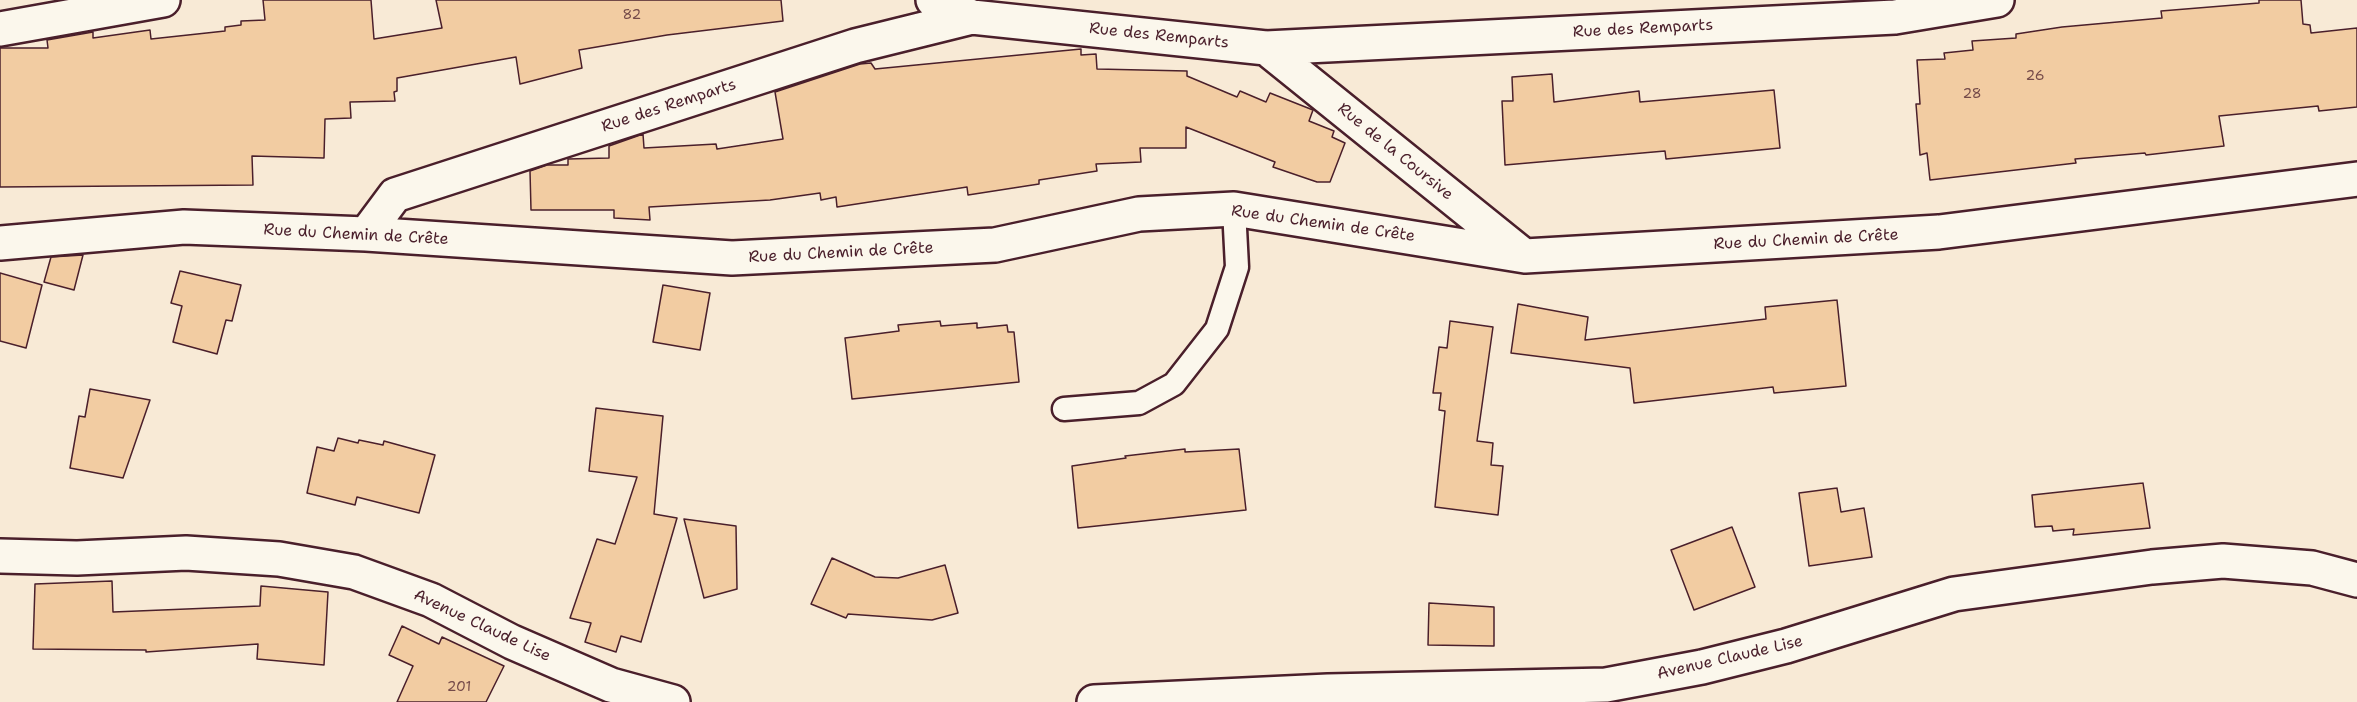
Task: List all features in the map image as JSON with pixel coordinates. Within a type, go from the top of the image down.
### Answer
[{"type":"street","points":[[0,29],[162,0]]},
{"type":"street","points":[[933,0],[972,17]]},
{"type":"street","name":"Rue des Remparts","points":[[366,234],[395,195],[855,46],[972,17],[1266,48],[1895,17],[1997,0]]},
{"type":"street","name":"Rue de la Coursive","points":[[1266,48],[1525,256]]},
{"type":"street","name":"Rue du Chemin de Crête","points":[[0,243],[184,227],[366,234],[732,258],[995,245],[1139,214],[1234,208],[1525,256],[1939,232],[2357,179]]},
{"type":"street","name":"Avenue Claude Lise","points":[[0,556],[77,558],[186,553],[279,559],[354,572],[432,600],[513,642],[611,685],[673,702]]},
{"type":"street","name":"Avenue Claude Lise","points":[[1094,702],[1328,691],[1606,685],[1702,668],[1954,594],[2152,567],[2223,561],[2312,568],[2357,580]]},
{"type":"lane","points":[[1064,409],[1139,403],[1174,384],[1216,329],[1237,267],[1234,208]]},
{"type":"building","points":[[263,0],[371,0],[374,39],[442,28],[436,0],[781,0],[783,21],[667,35],[579,50],[582,68],[520,84],[516,57],[397,78],[395,101],[350,102],[351,118],[325,119],[324,158],[252,156],[253,185],[0,187],[0,48],[48,48],[47,40],[93,32],[93,38],[150,30],[151,39],[225,31],[225,27],[241,25],[241,21],[265,20]]},
{"type":"building","points":[[2259,0],[2301,0],[2303,24],[2310,25],[2311,33],[2357,28],[2357,107],[2319,111],[2318,106],[2219,116],[2224,146],[2146,155],[2145,153],[2075,159],[2076,163],[1930,180],[1927,153],[1920,155],[1916,104],[1920,104],[1917,60],[1945,59],[1944,53],[1973,50],[1972,41],[2016,38],[2016,34],[2062,27],[2162,18],[2161,11],[2259,3]]},
{"type":"building","points":[[1081,49],[1081,55],[1096,54],[1097,69],[1187,71],[1187,76],[1237,97],[1240,91],[1266,102],[1270,93],[1313,110],[1309,121],[1334,131],[1332,137],[1345,143],[1330,182],[1317,182],[1273,167],[1275,162],[1186,127],[1186,148],[1140,148],[1141,162],[1096,164],[1097,171],[1039,180],[1039,184],[968,195],[967,187],[837,207],[836,197],[821,200],[820,193],[770,200],[649,207],[650,220],[614,218],[614,210],[531,210],[530,171],[547,165],[568,165],[568,159],[609,158],[609,146],[643,134],[644,148],[716,144],[717,149],[783,139],[775,92],[860,64],[871,63],[875,69]]},
{"type":"building","points":[[1552,74],[1554,102],[1639,91],[1640,102],[1774,90],[1780,148],[1666,159],[1665,151],[1505,165],[1502,101],[1513,101],[1512,77]]},
{"type":"building","points":[[83,255],[74,290],[44,282],[51,257]]},
{"type":"building","points":[[180,271],[241,285],[232,321],[226,320],[217,354],[173,342],[182,306],[171,303]]},
{"type":"building","points":[[0,273],[42,285],[26,348],[0,341]]},
{"type":"building","points":[[663,285],[710,293],[700,350],[653,342]]},
{"type":"building","points":[[1837,300],[1846,386],[1774,393],[1773,387],[1634,403],[1630,368],[1511,353],[1518,304],[1588,317],[1585,340],[1766,319],[1765,307]]},
{"type":"building","points":[[940,321],[941,326],[977,323],[977,328],[1007,325],[1008,332],[1014,332],[1019,382],[852,399],[845,338],[899,331],[898,325]]},
{"type":"building","points":[[1450,321],[1493,327],[1477,441],[1493,443],[1491,465],[1503,466],[1498,515],[1435,507],[1445,411],[1439,410],[1441,393],[1433,393],[1439,347],[1447,348]]},
{"type":"building","points":[[90,389],[150,400],[123,478],[70,468],[79,416],[85,417]]},
{"type":"building","points":[[596,408],[663,416],[654,514],[677,518],[641,642],[621,636],[616,652],[585,642],[591,623],[570,618],[597,539],[615,544],[637,477],[589,471]]},
{"type":"building","points":[[338,438],[358,443],[359,440],[383,445],[384,441],[435,455],[419,513],[357,497],[355,505],[307,493],[317,447],[334,451]]},
{"type":"building","points":[[1185,449],[1185,452],[1239,449],[1246,510],[1078,528],[1072,466],[1126,458],[1125,456]]},
{"type":"building","points":[[2143,483],[2150,528],[2073,535],[2074,529],[2053,531],[2052,526],[2035,527],[2032,495]]},
{"type":"building","points":[[1837,488],[1841,512],[1864,508],[1872,557],[1809,566],[1799,493]]},
{"type":"building","points":[[684,519],[736,526],[737,589],[704,598]]},
{"type":"building","points":[[1732,527],[1755,587],[1694,610],[1671,550]]},
{"type":"building","points":[[832,558],[875,577],[898,578],[945,565],[958,613],[932,620],[848,614],[846,618],[811,604]]},
{"type":"building","points":[[112,581],[113,612],[260,606],[261,586],[328,592],[324,665],[257,659],[258,644],[146,652],[146,650],[33,649],[35,584]]},
{"type":"building","points":[[1429,603],[1494,607],[1494,646],[1428,645]]},
{"type":"building","points":[[402,626],[439,644],[442,637],[504,666],[486,702],[397,702],[413,666],[389,655]]}]
